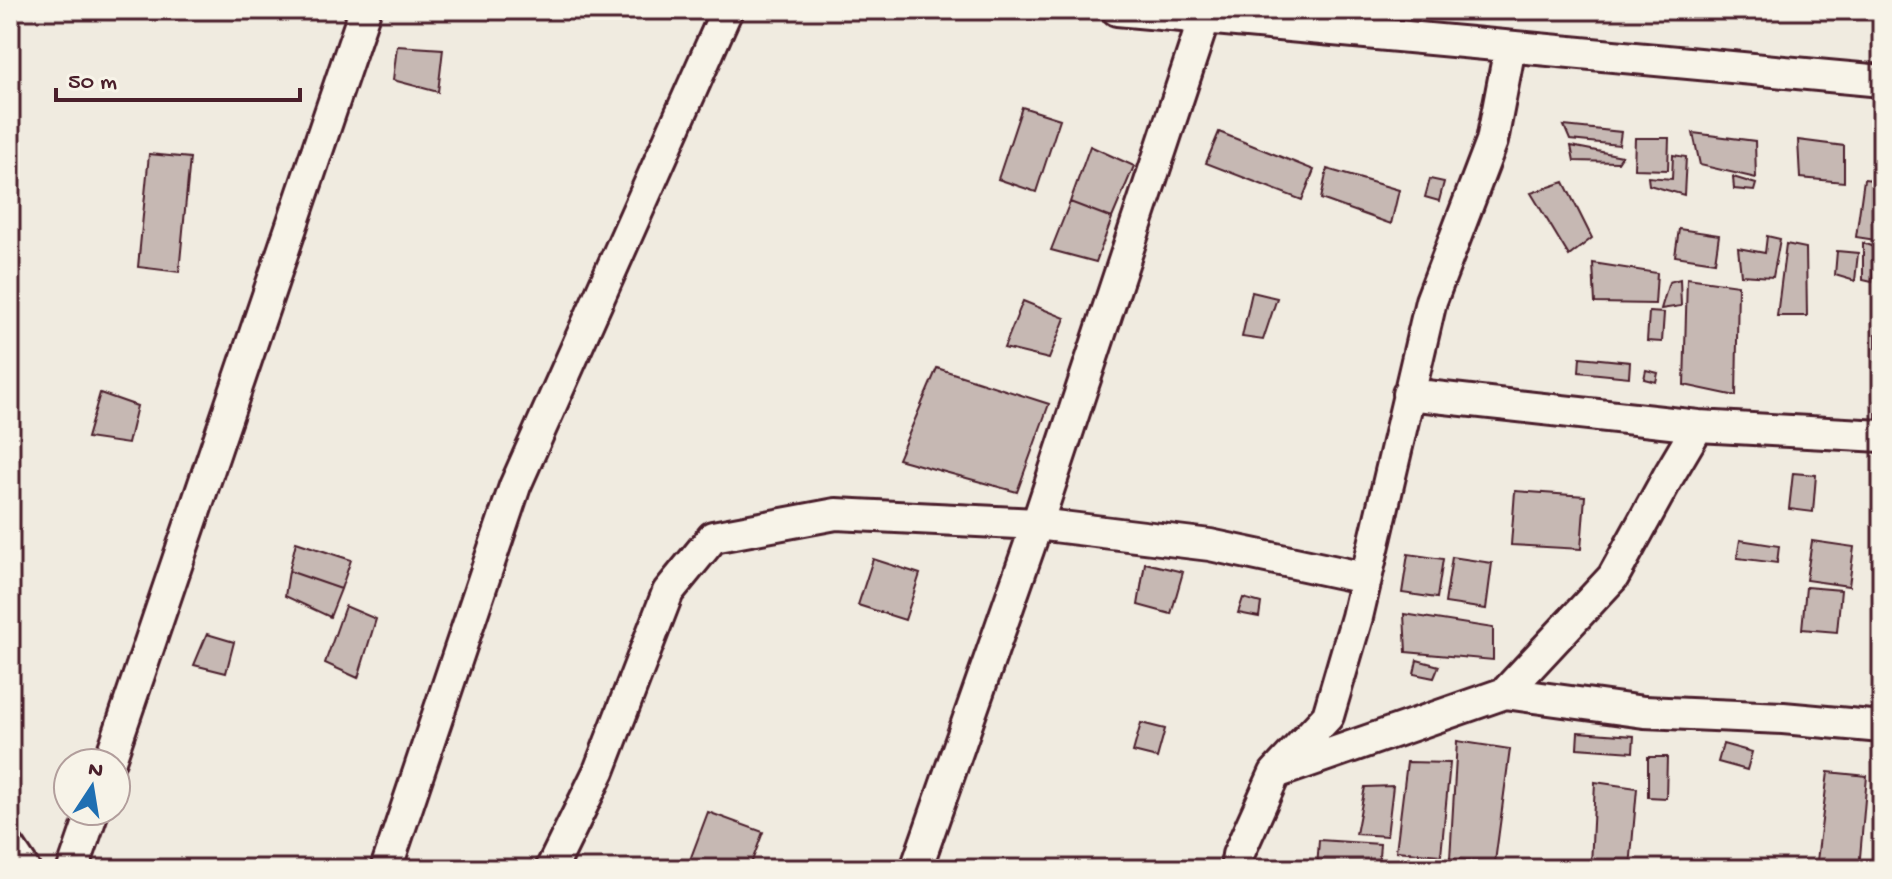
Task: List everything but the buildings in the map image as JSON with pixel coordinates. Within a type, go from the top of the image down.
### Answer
[{"type":"street","points":[[114,747],[365,10]]},
{"type":"street","points":[[386,869],[515,486],[727,10]]},
{"type":"street","points":[[1117,10],[1206,14],[1510,47],[1882,81]]},
{"type":"street","points":[[916,869],[1037,524],[1206,14]]},
{"type":"street","points":[[1236,869],[1238,855],[1275,773],[1328,716],[1357,617],[1431,301],[1492,141],[1510,47]]},
{"type":"street","points":[[1408,394],[1698,426],[1882,436]]},
{"type":"street","points":[[1505,693],[1613,577],[1698,426]]},
{"type":"street","points":[[551,869],[599,771],[668,592],[713,537],[836,514],[1037,524],[1210,545],[1365,578]]},
{"type":"street","points":[[1275,773],[1505,693],[1644,712],[1783,718],[1882,727]]},
{"type":"street","points":[[73,869],[87,827]]},
{"type":"street","points":[[10,848],[24,869]]}]
